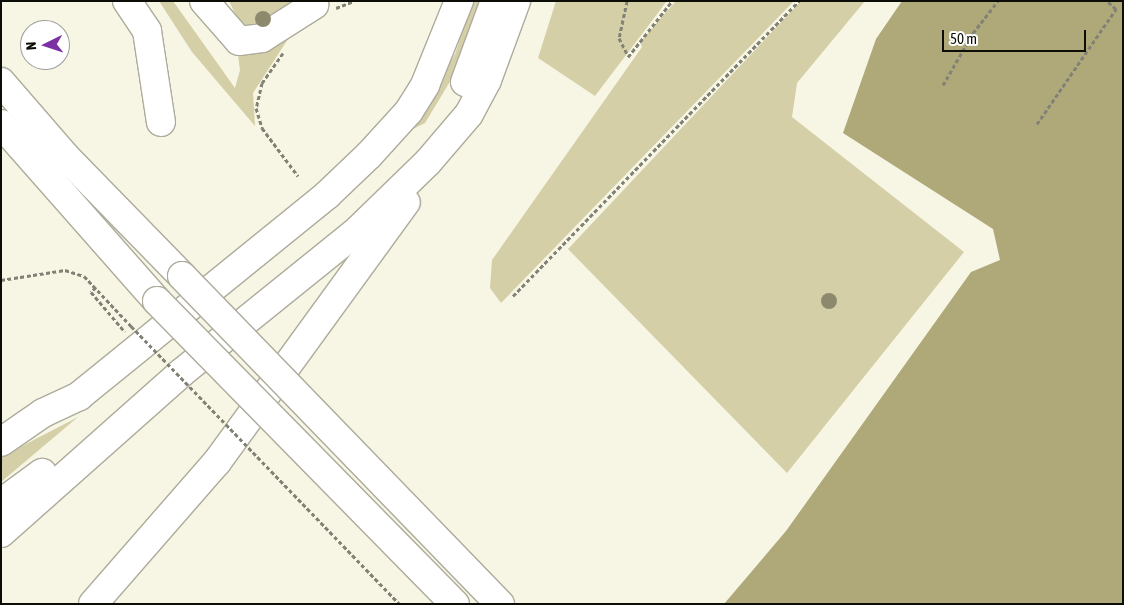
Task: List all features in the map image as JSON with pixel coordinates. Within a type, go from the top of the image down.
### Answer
[{"type":"main road","points":[[127,1],[147,31],[161,122]]},
{"type":"main road","points":[[204,1],[229,35],[239,41],[262,38],[314,5]]},
{"type":"main road","points":[[1,442],[43,413],[79,396],[362,162],[409,111],[425,85],[459,1]]},
{"type":"main road","points":[[1,512],[42,473],[177,355],[356,217],[410,164],[440,129],[462,90],[495,1]]},
{"type":"main road","points":[[93,604],[217,462],[450,139],[487,80],[516,1]]},
{"type":"main road","points":[[1,82],[65,156],[500,604]]},
{"type":"main road","points":[[1,124],[157,300],[455,604]]},
{"type":"main road","points":[[1,534],[181,373],[358,230],[450,139]]},
{"type":"main road","points":[[1,503],[42,473]]},
{"type":"path","points":[[344,4],[354,1]]},
{"type":"path","points":[[627,1],[619,38],[628,57],[672,1]]},
{"type":"path","points":[[513,296],[798,1]]},
{"type":"path","points":[[943,85],[973,33],[998,1]]},
{"type":"path","points":[[1037,124],[1116,9],[1107,1]]},
{"type":"path","points":[[257,96],[262,128],[298,176]]},
{"type":"path","points":[[1,280],[65,270],[84,276],[400,604]]},
{"type":"path","points":[[96,287],[91,292],[128,336]]},
{"type":"shaded area","points":[[159,1],[173,1],[235,88],[240,70],[237,48],[270,49],[288,39],[253,93],[255,126],[192,52]]},
{"type":"shaded area","points":[[229,1],[293,1],[297,9],[261,27],[242,28]]},
{"type":"shaded area","points":[[473,1],[480,1],[471,33],[451,80],[425,123],[411,130],[455,54]]},
{"type":"shaded area","points":[[556,1],[667,1],[595,96],[538,58]]},
{"type":"shaded area","points":[[676,1],[794,1],[501,303],[490,288],[492,260],[642,47],[640,42]]},
{"type":"shaded area","points":[[801,1],[865,1],[797,83],[792,117],[964,252],[787,473],[568,249]]},
{"type":"shaded area","points":[[902,1],[1123,1],[1123,604],[724,604],[786,531],[971,272],[1000,260],[993,229],[843,133],[876,39]]},
{"type":"shaded area","points":[[78,417],[1,482],[1,457]]}]
